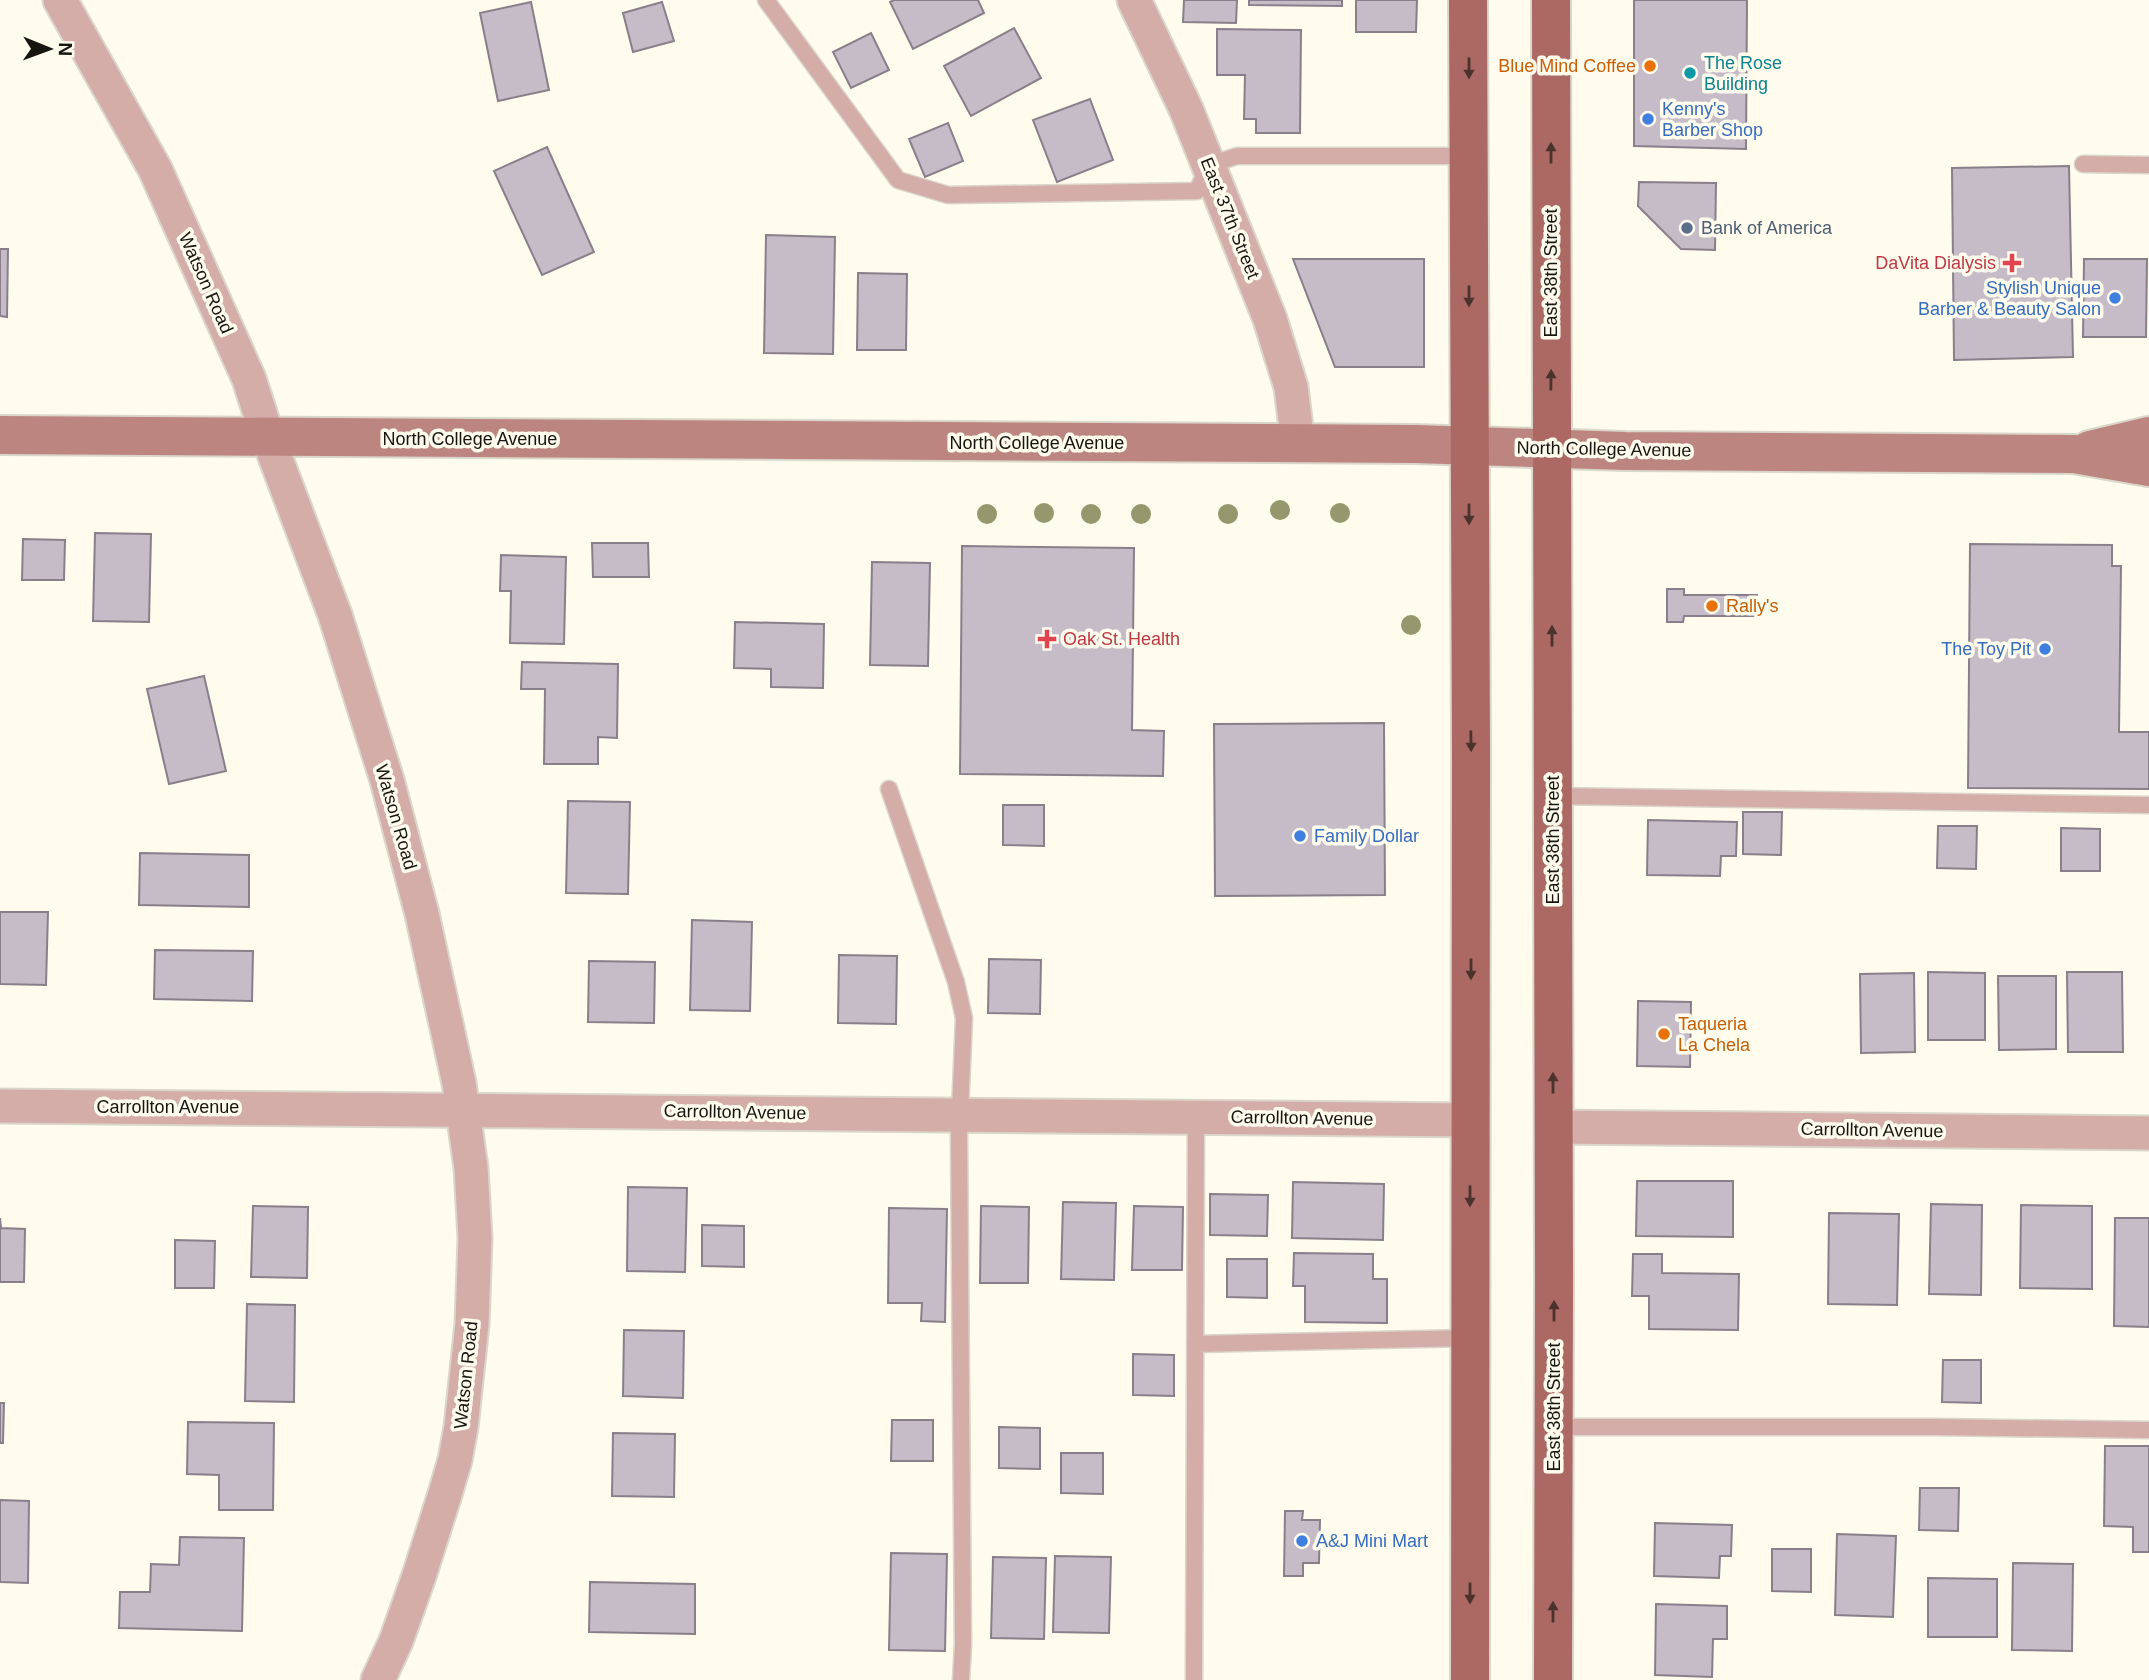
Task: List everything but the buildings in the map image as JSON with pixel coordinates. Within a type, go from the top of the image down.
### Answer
[{"type":"main road","points":[[1468,0],[1470,1680]]},
{"type":"main road","name":"East 38th Street","points":[[1551,0],[1553,1680]]},
{"type":"main road","name":"North College Avenue","points":[[0,435],[1298,444],[1797,453],[2074,454],[2149,467]]},
{"type":"main road","name":"North College Avenue","points":[[2074,454],[2149,436]]},
{"type":"street","name":"Watson Road","points":[[60,0],[155,169],[249,379],[268,438],[335,615],[387,780],[442,998],[459,1083],[471,1168],[475,1238],[472,1324],[461,1427],[449,1483],[419,1576],[397,1641],[378,1680]]},
{"type":"street","name":"East 37th Street","points":[[1134,0],[1186,109],[1270,319],[1291,387],[1298,444]]},
{"type":"street","name":"Carrollton Avenue","points":[[0,1106],[1470,1121]]},
{"type":"street","name":"Carrollton Avenue","points":[[1553,1127],[2149,1133]]},
{"type":"lane","points":[[766,0],[898,180],[948,195],[1197,191],[1209,164],[1237,156],[1469,156]]},
{"type":"lane","points":[[2083,164],[2149,165]]},
{"type":"lane","name":"North College Avenue","points":[[2074,454],[2149,451]]},
{"type":"lane","points":[[889,789],[956,982],[964,1018],[959,1135],[963,1644],[961,1680]]},
{"type":"lane","points":[[1552,796],[2149,805]]},
{"type":"lane","points":[[1194,1680],[1196,1117]]},
{"type":"lane","points":[[1195,1343],[1470,1338]]},
{"type":"lane","points":[[1554,1427],[2149,1430]]},
{"type":"place","name":"Blue Mind Coffee","points":[[1650,66]]},
{"type":"place","name":"The Rose Building","points":[[1690,73]]},
{"type":"place","name":"Kenny's Barber Shop","points":[[1648,119]]},
{"type":"place","name":"Bank of America","points":[[1687,228]]},
{"type":"place","name":"DaVita Dialysis","points":[[2012,263]]},
{"type":"place","name":"Stylish Unique Barber & Beauty Salon","points":[[2115,298]]},
{"type":"place","name":"Rally's","points":[[1712,606]]},
{"type":"place","name":"Oak St. Health","points":[[1047,639]]},
{"type":"place","name":"The Toy Pit","points":[[2045,649]]},
{"type":"place","name":"Family Dollar","points":[[1300,836]]},
{"type":"place","name":"Taqueria La Chela","points":[[1664,1034]]},
{"type":"place","name":"A&J Mini Mart","points":[[1302,1541]]}]
